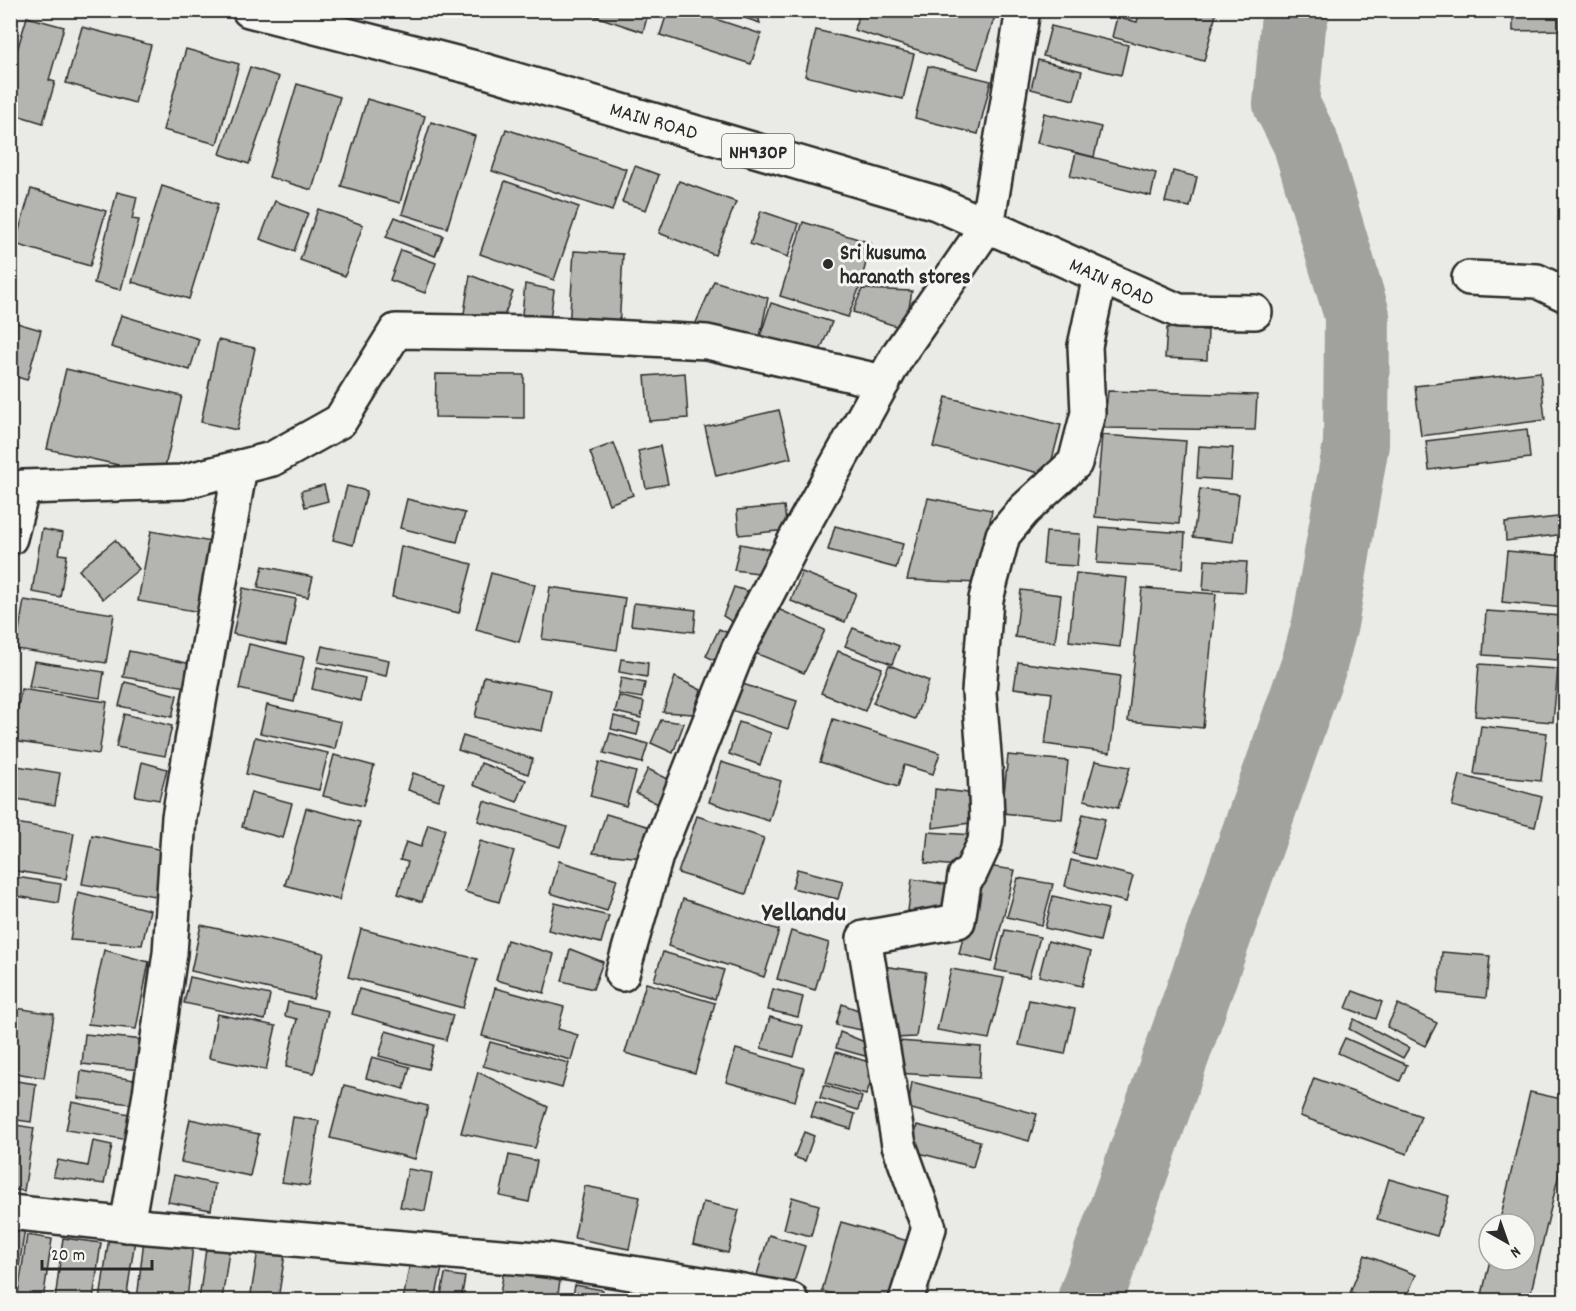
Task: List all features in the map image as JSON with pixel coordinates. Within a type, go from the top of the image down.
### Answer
[{"type":"main road","name":"MAIN ROAD","points":[[249,10],[479,69],[936,203],[1179,311],[1255,312]]},
{"type":"main road","points":[[622,974],[656,856],[738,650],[795,540],[898,355],[987,226],[1023,10]]},
{"type":"main road","points":[[906,1300],[928,1228],[899,1145],[864,938],[958,921],[965,876],[970,874],[985,842],[985,767],[979,692],[986,599],[1003,535],[1024,510],[1075,463],[1088,413],[1085,346],[1100,276]]},
{"type":"main road","points":[[1469,278],[1537,281],[1566,295]]},
{"type":"main road","points":[[10,538],[23,487],[182,482],[272,459],[340,421],[396,331],[533,333],[707,342],[883,382]]},
{"type":"main road","points":[[127,1225],[150,1094],[170,953],[179,817],[240,467]]},
{"type":"main road","points":[[10,1212],[127,1225],[549,1260],[791,1300]]},
{"type":"building","points":[[577,10],[649,10],[643,32]]},
{"type":"building","points":[[668,10],[688,10],[761,34],[751,64],[660,35]]},
{"type":"building","points":[[721,10],[756,10],[760,23]]},
{"type":"building","points":[[860,10],[977,10],[995,16],[978,69],[854,30]]},
{"type":"building","points":[[1140,10],[1217,10],[1204,61],[1112,37],[1117,17],[1137,22]]},
{"type":"building","points":[[1513,10],[1559,10],[1559,30],[1513,31]]},
{"type":"building","points":[[27,17],[64,27],[49,80],[55,82],[43,123],[10,113],[10,74]]},
{"type":"building","points":[[1051,26],[1128,45],[1121,75],[1043,56]]},
{"type":"building","points":[[82,27],[151,45],[135,103],[66,83]]},
{"type":"building","points":[[816,30],[914,54],[903,99],[805,76]]},
{"type":"building","points":[[186,49],[239,64],[217,144],[163,130]]},
{"type":"building","points":[[1038,60],[1082,71],[1074,100],[1031,89]]},
{"type":"building","points":[[928,66],[991,81],[978,134],[915,118]]},
{"type":"building","points":[[250,67],[279,77],[249,164],[220,154]]},
{"type":"building","points":[[297,84],[340,97],[312,190],[269,177]]},
{"type":"building","points":[[367,99],[425,116],[400,203],[341,186]]},
{"type":"building","points":[[1566,107],[1566,148],[1558,108]]},
{"type":"building","points":[[1044,113],[1101,127],[1094,157],[1037,143]]},
{"type":"building","points":[[431,122],[475,136],[447,228],[402,214]]},
{"type":"building","points":[[506,129],[626,169],[612,211],[492,171]]},
{"type":"building","points":[[1076,153],[1156,173],[1151,196],[1070,176]]},
{"type":"building","points":[[635,166],[659,175],[646,210],[622,202]]},
{"type":"building","points":[[1173,171],[1197,177],[1190,207],[1165,202]]},
{"type":"building","points":[[505,181],[579,207],[554,280],[480,254]]},
{"type":"building","points":[[679,181],[736,202],[715,255],[659,233]]},
{"type":"building","points":[[162,186],[218,204],[189,299],[132,282]]},
{"type":"building","points":[[31,189],[106,211],[90,266],[15,244]]},
{"type":"building","points":[[117,192],[137,197],[132,219],[139,220],[121,290],[94,283]]},
{"type":"building","points":[[275,201],[308,213],[294,251],[260,239]]},
{"type":"building","points":[[318,209],[363,225],[345,276],[300,260]]},
{"type":"building","points":[[761,211],[799,224],[788,257],[750,244]]},
{"type":"building","points":[[395,217],[443,236],[435,256],[386,237]]},
{"type":"building","name":"Sri kusuma haranath stores","points":[[803,222],[871,243],[860,286],[848,317],[780,296]]},
{"type":"building","points":[[401,250],[436,263],[425,293],[390,280]]},
{"type":"building","points":[[574,251],[623,254],[619,330],[569,328]]},
{"type":"building","points":[[470,275],[513,292],[501,324],[463,320]]},
{"type":"building","points":[[714,281],[768,298],[760,337],[695,325]]},
{"type":"building","points":[[525,284],[554,290],[549,326],[521,324]]},
{"type":"building","points":[[862,289],[912,291],[905,329],[853,312]]},
{"type":"building","points":[[771,303],[832,322],[820,351],[767,341],[760,337]]},
{"type":"building","points":[[121,315],[199,339],[190,370],[111,347]]},
{"type":"building","points":[[10,321],[41,330],[27,380],[10,375]]},
{"type":"building","points":[[1167,328],[1208,330],[1207,360],[1165,358]]},
{"type":"building","points":[[218,340],[255,348],[237,430],[201,422]]},
{"type":"building","points":[[66,369],[182,396],[163,475],[47,449]]},
{"type":"building","points":[[1540,372],[1545,420],[1421,436],[1415,386]]},
{"type":"building","points":[[685,373],[688,418],[649,421],[645,376]]},
{"type":"building","points":[[436,374],[524,375],[524,418],[435,417]]},
{"type":"building","points":[[1108,391],[1257,395],[1255,430],[1104,428]]},
{"type":"building","points":[[946,397],[1061,425],[1048,475],[933,447]]},
{"type":"building","points":[[779,410],[791,458],[716,476],[705,427]]},
{"type":"building","points":[[1527,429],[1530,458],[1429,470],[1426,441]]},
{"type":"building","points":[[1102,435],[1186,441],[1179,524],[1095,517]]},
{"type":"building","points":[[614,443],[633,495],[609,504],[590,452]]},
{"type":"building","points":[[660,446],[668,484],[646,488],[638,451]]},
{"type":"building","points":[[1199,446],[1233,448],[1231,480],[1197,478]]},
{"type":"building","points":[[324,485],[328,501],[305,507],[301,491]]},
{"type":"building","points":[[347,486],[367,491],[353,545],[333,540]]},
{"type":"building","points":[[1200,489],[1239,494],[1233,542],[1193,537]]},
{"type":"building","points":[[928,498],[992,510],[979,583],[907,580]]},
{"type":"building","points":[[407,499],[465,513],[457,542],[400,528]]},
{"type":"building","points":[[784,506],[787,530],[739,535],[737,510]]},
{"type":"building","points":[[1566,516],[1566,534],[1506,541],[1505,523]]},
{"type":"building","points":[[835,526],[903,544],[896,568],[828,550]]},
{"type":"building","points":[[1100,527],[1185,533],[1183,568],[1097,563]]},
{"type":"building","points":[[42,529],[63,533],[59,554],[67,555],[60,597],[32,592]]},
{"type":"building","points":[[151,531],[217,543],[205,613],[138,601]]},
{"type":"building","points":[[1046,532],[1080,534],[1077,566],[1043,564]]},
{"type":"building","points":[[115,540],[139,569],[103,599],[79,570]]},
{"type":"building","points":[[740,544],[772,550],[766,574],[734,570]]},
{"type":"building","points":[[401,546],[472,564],[459,613],[392,597]]},
{"type":"building","points":[[1507,551],[1566,556],[1566,608],[1502,602]]},
{"type":"building","points":[[1205,560],[1247,562],[1245,592],[1203,590]]},
{"type":"building","points":[[263,566],[313,577],[308,597],[258,587]]},
{"type":"building","points":[[802,572],[856,593],[845,622],[791,601]]},
{"type":"building","points":[[491,573],[535,585],[519,642],[476,630]]},
{"type":"building","points":[[1076,573],[1127,578],[1120,647],[1069,641]]},
{"type":"building","points":[[550,587],[625,598],[617,650],[542,639]]},
{"type":"building","points":[[734,587],[753,593],[739,626],[723,616]]},
{"type":"building","points":[[243,588],[296,599],[286,645],[233,634]]},
{"type":"building","points":[[1142,588],[1216,594],[1203,728],[1128,721]]},
{"type":"building","points":[[1021,590],[1061,595],[1055,642],[1015,637]]},
{"type":"building","points":[[24,600],[114,614],[106,663],[16,649]]},
{"type":"building","points":[[634,603],[696,610],[694,632],[631,625]]},
{"type":"building","points":[[778,609],[825,630],[804,673],[755,653]]},
{"type":"building","points":[[1486,611],[1562,616],[1558,660],[1483,655]]},
{"type":"building","points":[[853,628],[899,646],[892,664],[845,646]]},
{"type":"building","points":[[719,629],[735,636],[722,664],[706,656]]},
{"type":"building","points":[[249,644],[304,657],[294,702],[239,689]]},
{"type":"building","points":[[322,646],[389,660],[386,676],[318,662]]},
{"type":"building","points":[[129,651],[192,664],[187,687],[123,677]]},
{"type":"building","points":[[838,651],[882,668],[865,711],[821,693]]},
{"type":"building","points":[[621,659],[648,663],[647,677],[619,672]]},
{"type":"building","points":[[34,661],[104,672],[100,698],[29,687]]},
{"type":"building","points":[[1018,662],[1120,676],[1110,753],[1045,744],[1052,693],[1014,688]]},
{"type":"building","points":[[1479,664],[1558,669],[1553,722],[1475,716]]},
{"type":"building","points":[[889,665],[929,681],[915,719],[873,703]]},
{"type":"building","points":[[317,667],[365,678],[360,701],[312,689]]},
{"type":"building","points":[[484,676],[551,690],[542,731],[475,717]]},
{"type":"building","points":[[675,677],[701,690],[693,714],[663,712]]},
{"type":"building","points":[[621,678],[645,683],[642,698],[618,694]]},
{"type":"building","points":[[125,682],[177,695],[172,717],[119,706]]},
{"type":"building","points":[[736,682],[797,701],[788,729],[728,709]]},
{"type":"building","points":[[21,689],[107,702],[99,754],[13,741]]},
{"type":"building","points":[[619,696],[644,702],[641,718],[615,712]]},
{"type":"building","points":[[267,705],[341,722],[335,749],[260,733]]},
{"type":"building","points":[[124,714],[172,726],[165,756],[116,747]]},
{"type":"building","points":[[614,716],[640,723],[637,735],[611,729]]},
{"type":"building","points":[[833,719],[940,753],[933,774],[904,765],[898,787],[820,762]]},
{"type":"building","points":[[661,720],[684,723],[673,753],[651,743]]},
{"type":"building","points":[[739,722],[771,733],[760,765],[729,754]]},
{"type":"building","points":[[1481,726],[1547,733],[1541,781],[1474,774]]},
{"type":"building","points":[[610,733],[648,744],[642,763],[604,753]]},
{"type":"building","points":[[463,736],[533,759],[528,774],[458,750]]},
{"type":"building","points":[[255,737],[328,753],[319,790],[246,774]]},
{"type":"building","points":[[334,755],[374,766],[363,806],[323,796]]},
{"type":"building","points":[[1008,755],[1068,761],[1062,819],[1002,813]]},
{"type":"building","points":[[1095,761],[1130,767],[1118,808],[1084,800]]},
{"type":"building","points":[[142,762],[167,769],[159,800],[135,796]]},
{"type":"building","points":[[599,762],[636,772],[626,806],[590,796]]},
{"type":"building","points":[[721,762],[781,781],[769,821],[709,802]]},
{"type":"building","points":[[481,763],[526,780],[517,802],[473,785]]},
{"type":"building","points":[[11,765],[60,773],[55,805],[10,798]]},
{"type":"building","points":[[648,769],[672,781],[658,804],[636,793]]},
{"type":"building","points":[[413,773],[444,783],[438,800],[408,790]]},
{"type":"building","points":[[1460,775],[1542,797],[1535,827],[1452,806]]},
{"type":"building","points":[[935,789],[968,793],[970,823],[933,828]]},
{"type":"building","points":[[251,792],[292,803],[283,838],[242,827]]},
{"type":"building","points":[[484,801],[567,827],[560,847],[478,821]]},
{"type":"building","points":[[306,808],[360,822],[339,900],[285,885]]},
{"type":"building","points":[[606,814],[650,827],[643,858],[593,853]]},
{"type":"building","points":[[1083,814],[1105,819],[1095,859],[1073,854]]},
{"type":"building","points":[[697,816],[764,838],[746,894],[678,873]]},
{"type":"building","points":[[10,822],[74,833],[66,879],[10,870]]},
{"type":"building","points":[[428,824],[445,829],[422,902],[398,894],[408,862],[400,860],[406,842],[421,847]]},
{"type":"building","points":[[928,832],[973,835],[970,867],[925,863]]},
{"type":"building","points":[[92,835],[167,851],[155,896],[82,884]]},
{"type":"building","points":[[480,841],[514,851],[499,902],[465,892]]},
{"type":"building","points":[[1071,860],[1133,876],[1126,902],[1065,886]]},
{"type":"building","points":[[559,861],[617,879],[607,911],[550,893]]},
{"type":"building","points":[[980,865],[1015,870],[992,962],[959,954]]},
{"type":"building","points":[[797,869],[843,881],[838,899],[792,888]]},
{"type":"building","points":[[10,876],[61,884],[58,903],[10,895]]},
{"type":"building","points":[[1018,878],[1053,884],[1042,925],[1007,917]]},
{"type":"building","points":[[912,879],[949,885],[948,908],[908,911]]},
{"type":"building","points":[[78,892],[150,910],[142,945],[70,940]]},
{"type":"building","points":[[1053,896],[1108,909],[1100,941],[1045,928]]},
{"type":"building","points":[[683,899],[779,930],[764,977],[668,946]]},
{"type":"building","points":[[555,903],[609,916],[601,943],[548,930]]},
{"type":"building","points":[[201,925],[324,953],[313,999],[191,971]]},
{"type":"building","points":[[361,929],[477,959],[463,1008],[348,977]]},
{"type":"building","points":[[1005,930],[1040,937],[1029,977],[995,970]]},
{"type":"building","points":[[791,931],[829,943],[815,990],[777,979]]},
{"type":"building","points":[[507,940],[554,954],[544,993],[496,980]]},
{"type":"building","points":[[1048,941],[1091,952],[1082,986],[1039,976]]},
{"type":"building","points":[[570,949],[603,962],[593,989],[562,981]]},
{"type":"building","points":[[104,950],[149,962],[136,1029],[88,1024]]},
{"type":"building","points":[[663,952],[724,970],[715,999],[654,980]]},
{"type":"building","points":[[1442,952],[1490,956],[1486,998],[1438,993]]},
{"type":"building","points":[[882,966],[926,972],[916,1037],[894,1038]]},
{"type":"building","points":[[951,969],[1004,978],[989,1039],[937,1030]]},
{"type":"building","points":[[190,977],[270,995],[265,1020],[184,1003]]},
{"type":"building","points":[[646,983],[715,1003],[695,1073],[625,1053]]},
{"type":"building","points":[[495,988],[564,1007],[558,1029],[578,1035],[571,1060],[482,1036]]},
{"type":"building","points":[[359,989],[453,1015],[446,1040],[352,1014]]},
{"type":"building","points":[[773,989],[803,997],[798,1017],[768,1010]]},
{"type":"building","points":[[1353,991],[1382,1002],[1376,1019],[1346,1008]]},
{"type":"building","points":[[1029,1000],[1075,1009],[1065,1054],[1019,1045]]},
{"type":"building","points":[[288,1002],[328,1011],[314,1073],[286,1067],[297,1019],[285,1016]]},
{"type":"building","points":[[842,1004],[874,1016],[872,1032],[836,1025]]},
{"type":"building","points":[[1398,1004],[1437,1023],[1425,1046],[1387,1027]]},
{"type":"building","points":[[10,1007],[54,1014],[44,1078],[10,1072]]},
{"type":"building","points":[[217,1014],[276,1026],[266,1070],[209,1058]]},
{"type":"building","points":[[770,1017],[803,1026],[794,1057],[761,1048]]},
{"type":"building","points":[[1354,1019],[1409,1048],[1403,1058],[1349,1029]]},
{"type":"building","points":[[386,1031],[434,1045],[428,1069],[379,1056]]},
{"type":"building","points":[[840,1032],[877,1047],[872,1058],[836,1048]]},
{"type":"building","points":[[85,1034],[144,1040],[140,1070],[82,1064]]},
{"type":"building","points":[[1345,1038],[1407,1065],[1400,1081],[1338,1053]]},
{"type":"building","points":[[898,1041],[981,1047],[979,1078],[896,1073]]},
{"type":"building","points":[[490,1042],[569,1063],[562,1088],[483,1066]]},
{"type":"building","points":[[736,1049],[804,1068],[795,1101],[726,1082]]},
{"type":"building","points":[[836,1052],[872,1063],[868,1076],[872,1078],[866,1095],[826,1083]]},
{"type":"building","points":[[372,1057],[410,1067],[404,1089],[366,1078]]},
{"type":"building","points":[[81,1071],[135,1080],[132,1104],[78,1098]]},
{"type":"building","points":[[478,1072],[548,1107],[535,1148],[461,1133]]},
{"type":"building","points":[[1314,1078],[1421,1116],[1407,1154],[1300,1116]]},
{"type":"building","points":[[10,1080],[36,1084],[31,1122],[10,1119]]},
{"type":"building","points":[[912,1082],[1037,1114],[1029,1141],[908,1108]]},
{"type":"building","points":[[344,1085],[428,1106],[415,1159],[330,1138]]},
{"type":"building","points":[[824,1085],[862,1097],[858,1110],[820,1098]]},
{"type":"building","points":[[1530,1092],[1566,1100],[1566,1158],[1563,1157],[1537,1266],[1537,1212],[1502,1212]]},
{"type":"building","points":[[72,1102],[134,1115],[129,1140],[66,1130]]},
{"type":"building","points":[[816,1102],[855,1114],[851,1129],[811,1117]]},
{"type":"building","points":[[293,1117],[319,1121],[309,1186],[282,1182]]},
{"type":"building","points":[[190,1119],[259,1134],[250,1176],[181,1162]]},
{"type":"building","points":[[10,1124],[34,1128],[24,1191],[10,1189]]},
{"type":"building","points":[[917,1125],[980,1141],[973,1167],[911,1151]]},
{"type":"building","points":[[804,1132],[814,1136],[805,1161],[794,1157]]},
{"type":"building","points":[[93,1141],[112,1145],[104,1184],[53,1177],[58,1160],[88,1166]]},
{"type":"building","points":[[509,1155],[537,1161],[529,1202],[500,1196]]},
{"type":"building","points":[[408,1169],[432,1173],[425,1211],[400,1207]]},
{"type":"building","points":[[174,1175],[215,1184],[211,1210],[168,1202]]},
{"type":"building","points":[[1389,1179],[1449,1196],[1437,1236],[1377,1219]]},
{"type":"building","points":[[585,1186],[640,1197],[629,1249],[574,1238]]},
{"type":"building","points":[[792,1197],[819,1205],[811,1236],[784,1229]]},
{"type":"building","points":[[703,1202],[739,1210],[728,1253],[693,1244]]},
{"type":"building","points":[[841,1222],[915,1243],[899,1300],[854,1300],[822,1291]]},
{"type":"building","points":[[10,1225],[25,1228],[14,1300],[10,1299]]},
{"type":"building","points":[[110,1230],[136,1233],[126,1300],[100,1300]]},
{"type":"building","points":[[27,1235],[52,1239],[43,1300],[17,1300]]},
{"type":"building","points":[[769,1235],[805,1246],[792,1289],[756,1278]]},
{"type":"building","points":[[63,1238],[101,1243],[93,1300],[55,1300]]},
{"type":"building","points":[[144,1239],[193,1245],[187,1300],[137,1300]]},
{"type":"building","points":[[207,1241],[230,1244],[222,1300],[199,1300]]},
{"type":"building","points":[[258,1250],[285,1254],[278,1300],[250,1300]]},
{"type":"building","points":[[1365,1255],[1416,1275],[1405,1300],[1369,1300],[1350,1293]]},
{"type":"building","points":[[410,1262],[442,1268],[435,1300],[403,1300]]},
{"type":"building","points":[[504,1270],[560,1281],[557,1300],[499,1300]]},
{"type":"building","points":[[1487,1272],[1536,1272],[1529,1300],[1508,1300],[1482,1295]]},
{"type":"building","points":[[445,1274],[465,1277],[461,1300],[440,1300]]},
{"type":"building","points":[[575,1285],[603,1290],[601,1300],[572,1300]]},
{"type":"waterway","points":[[1090,1300],[1314,665],[1325,624],[1356,444],[1357,315],[1305,141],[1286,104],[1293,26],[1297,10]]},
{"type":"place","name":"Sri kusuma haranath stores","points":[[828,264]]},
{"type":"district","name":"Yellandu","points":[[804,911]]}]
